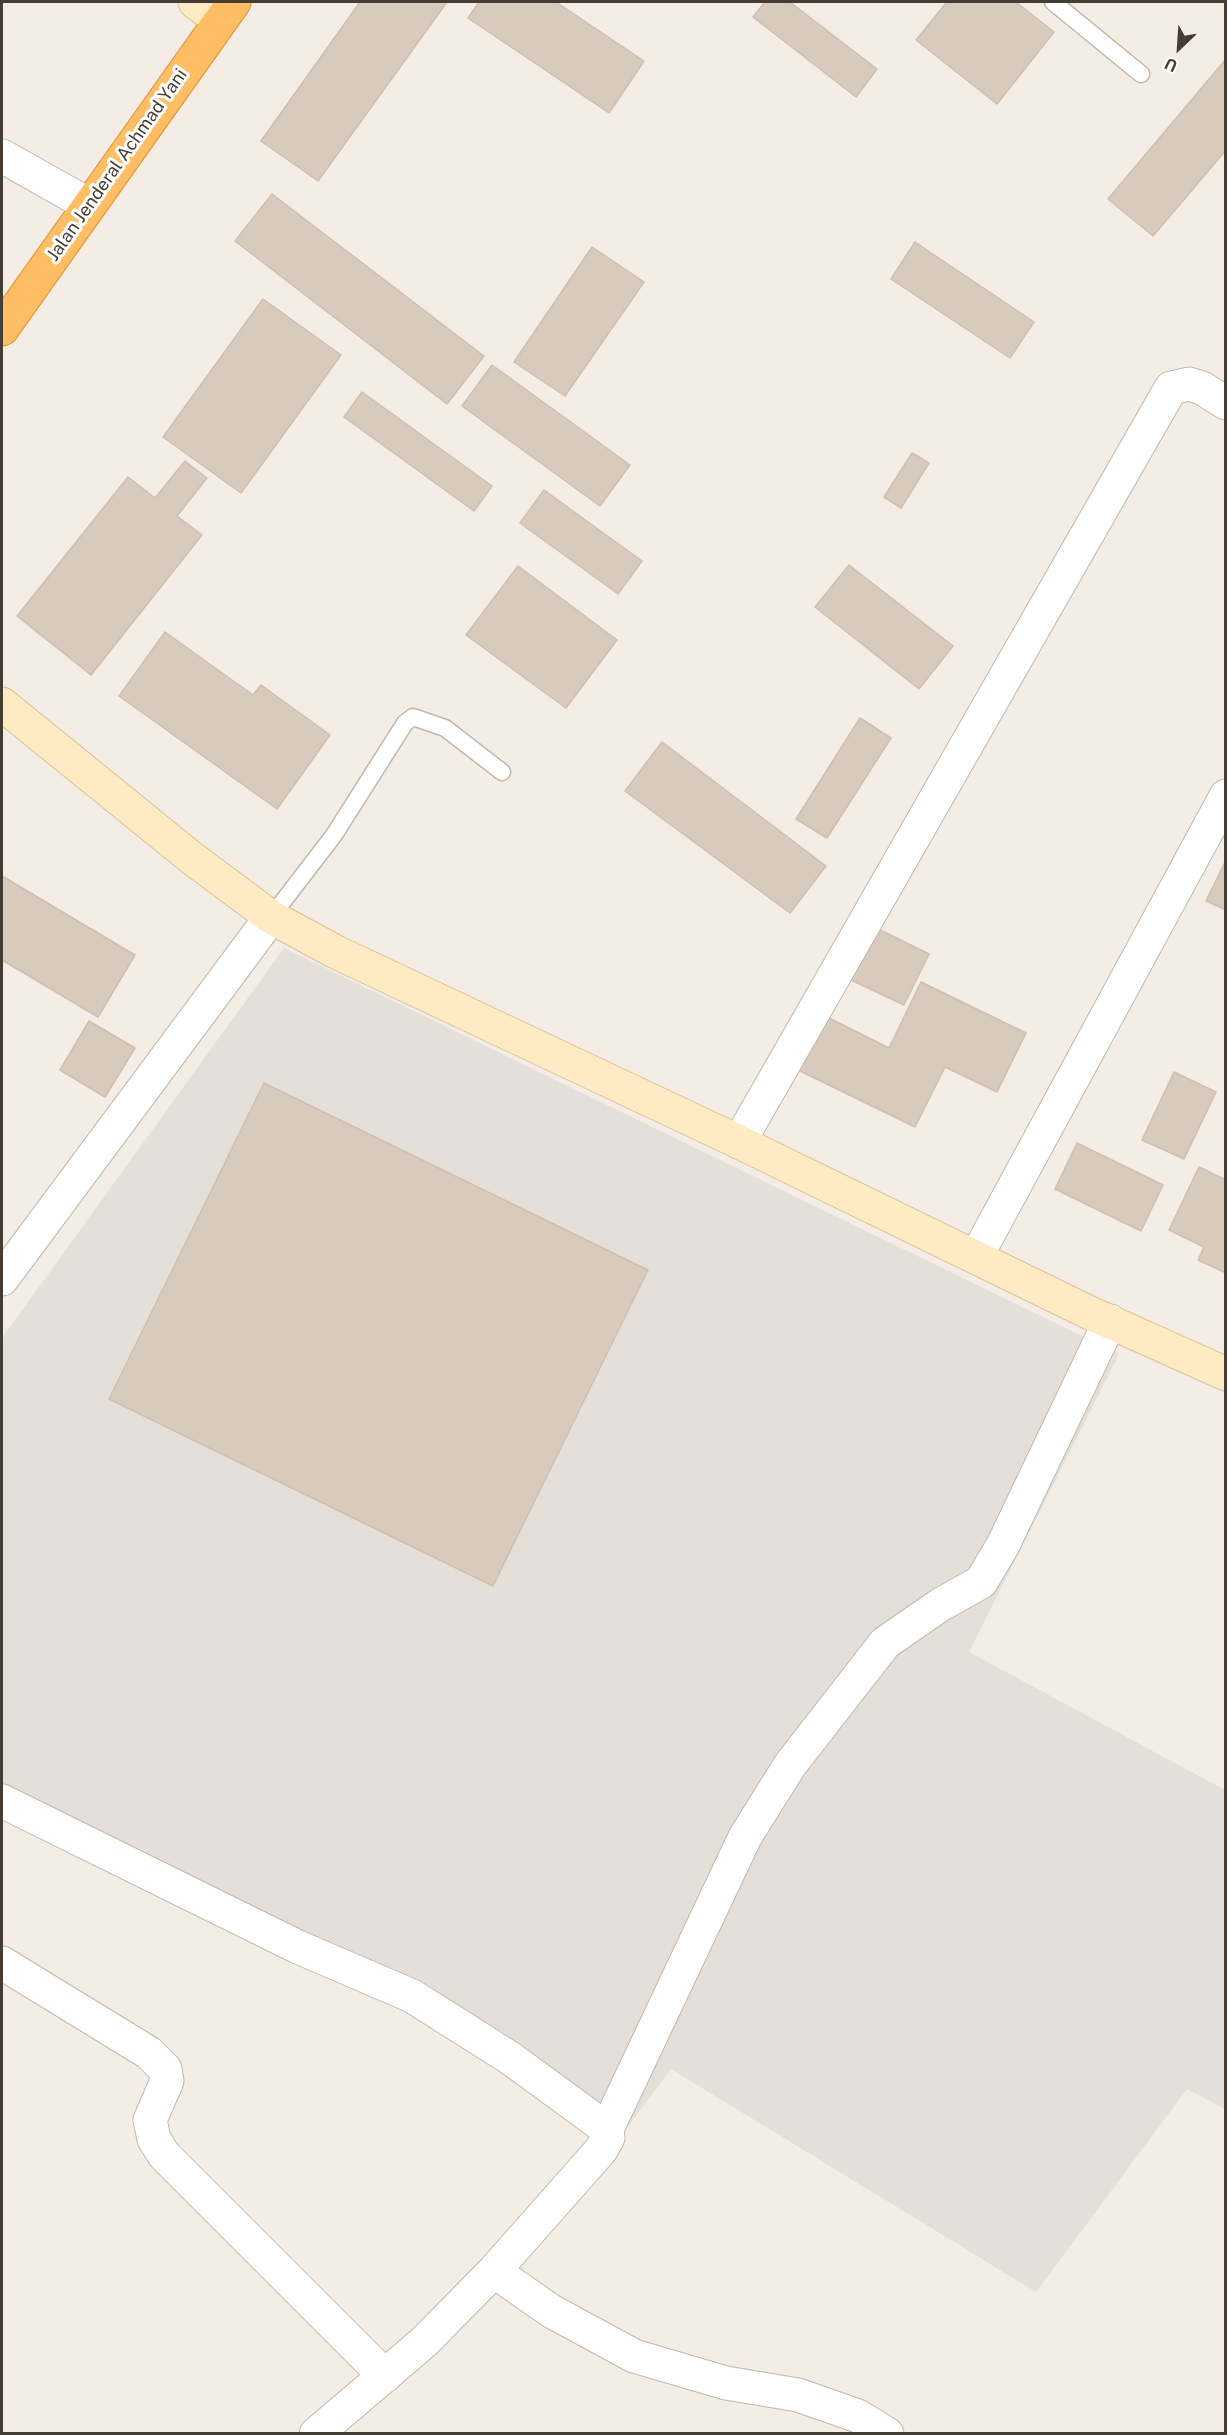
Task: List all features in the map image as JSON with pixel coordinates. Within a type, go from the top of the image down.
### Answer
[{"type":"highway","name":"Jalan Jenderal Achmad Yani","points":[[2,329],[89,205],[216,8]]},
{"type":"main road","points":[[2,704],[193,859],[271,917],[336,952],[739,1142],[1110,1321],[1226,1374]]},
{"type":"street","points":[[2,156],[89,205]]},
{"type":"street","points":[[739,1142],[1171,388],[1190,384],[1203,388],[1226,403]]},
{"type":"street","points":[[976,1257],[1222,811]]},
{"type":"street","points":[[2,1279],[271,917]]},
{"type":"street","points":[[316,2433],[424,2342],[494,2271],[601,2150],[608,2138],[607,2129],[745,1837],[790,1765],[885,1643],[939,1605],[981,1582],[1003,1545],[1110,1321]]},
{"type":"street","points":[[2,1801],[298,1947],[412,1996],[510,2058],[607,2129]]},
{"type":"street","points":[[2,1963],[149,2053],[165,2069],[167,2081],[150,2120],[154,2139],[164,2155],[385,2376]]},
{"type":"street","points":[[494,2271],[551,2311],[634,2356],[726,2383],[798,2395],[858,2416],[887,2433]]},
{"type":"lane","points":[[1053,2],[1141,74]]},
{"type":"lane","points":[[271,917],[334,835],[405,723],[414,717],[445,728],[502,772]]},
{"type":"shaded area","points":[[284,948],[1119,1354],[969,1652],[1225,1790],[1225,2109],[1187,2089],[1036,2292],[671,2069],[626,2129],[417,1983],[2,1794],[2,1338]]},
{"type":"building","points":[[360,2],[447,2],[318,181],[261,141]]},
{"type":"building","points":[[479,2],[556,2],[644,61],[609,113],[468,18]]},
{"type":"building","points":[[765,2],[790,2],[877,69],[856,97],[753,17]]},
{"type":"building","points":[[947,2],[1016,2],[1054,32],[997,104],[916,40]]},
{"type":"building","points":[[1226,59],[1226,150],[1153,236],[1108,199]]},
{"type":"building","points":[[272,194],[484,356],[447,404],[235,241]]},
{"type":"building","points":[[915,242],[1034,322],[1010,358],[891,279]]},
{"type":"building","points":[[592,247],[644,282],[565,396],[514,362]]},
{"type":"building","points":[[263,299],[341,355],[241,493],[163,437]]},
{"type":"building","points":[[492,365],[630,465],[600,506],[462,406]]},
{"type":"building","points":[[362,392],[492,486],[474,511],[344,417]]},
{"type":"building","points":[[912,453],[929,463],[901,508],[884,497]]},
{"type":"building","points":[[185,461],[207,478],[177,516],[202,535],[91,675],[17,616],[128,477],[155,498]]},
{"type":"building","points":[[544,490],[642,561],[618,594],[520,523]]},
{"type":"building","points":[[849,565],[953,646],[919,689],[815,607]]},
{"type":"building","points":[[518,566],[617,640],[566,708],[466,635]]},
{"type":"building","points":[[165,632],[253,695],[261,685],[330,735],[277,809],[119,696]]},
{"type":"building","points":[[860,718],[891,738],[827,838],[796,819]]},
{"type":"building","points":[[662,742],[826,866],[790,913],[625,791]]},
{"type":"building","points":[[1226,860],[1226,910],[1206,901]]},
{"type":"building","points":[[2,876],[135,955],[98,1017],[2,960]]},
{"type":"building","points":[[874,927],[929,954],[904,1005],[849,979]]},
{"type":"building","points":[[921,982],[1026,1033],[997,1092],[945,1067],[915,1127],[796,1069],[823,1015],[889,1048]]},
{"type":"building","points":[[89,1021],[135,1048],[105,1097],[60,1070]]},
{"type":"building","points":[[1174,1072],[1216,1092],[1184,1159],[1142,1140]]},
{"type":"building","points":[[264,1083],[648,1270],[493,1586],[109,1399]]},
{"type":"building","points":[[1077,1143],[1163,1185],[1141,1231],[1055,1189]]},
{"type":"building","points":[[1199,1167],[1226,1180],[1226,1273],[1198,1260],[1204,1247],[1169,1230]]}]
